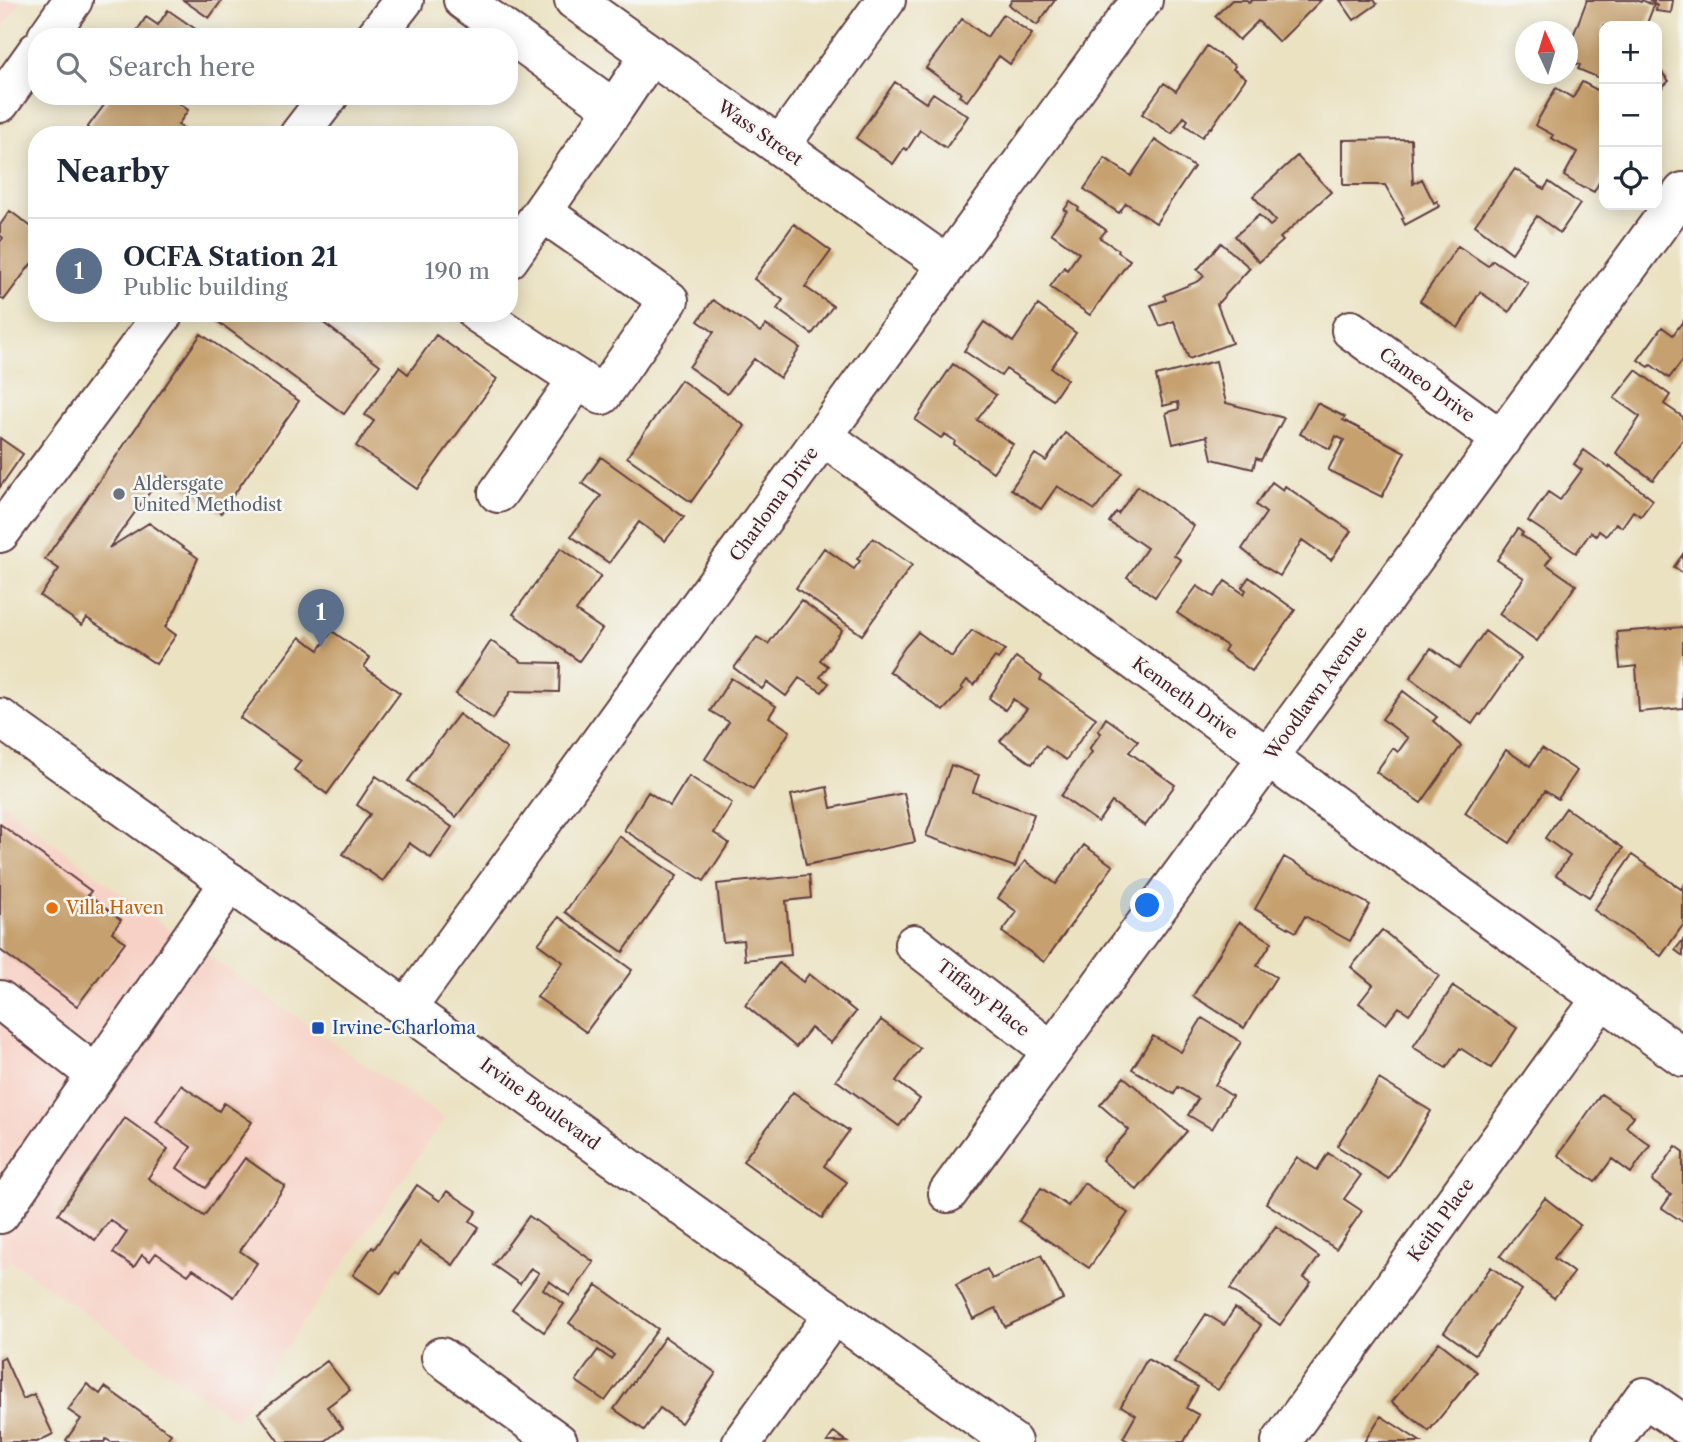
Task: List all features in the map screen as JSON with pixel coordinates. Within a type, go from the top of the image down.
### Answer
[{"type":"street","points":[[53,28],[73,0]]},
{"type":"street","points":[[382,28],[404,0]]},
{"type":"street","points":[[463,0],[502,28]]},
{"type":"street","name":"Wass Street","points":[[574,0],[947,265]]},
{"type":"street","points":[[780,146],[886,0]]},
{"type":"street","name":"Charloma Drive","points":[[407,1008],[1127,18],[1143,0]]},
{"type":"street","points":[[518,40],[614,109]]},
{"type":"street","points":[[518,246],[651,54]]},
{"type":"street","points":[[0,103],[28,64]]},
{"type":"street","points":[[306,126],[322,105]]},
{"type":"street","name":"Woodlawn Avenue","points":[[948,1193],[1683,192]]},
{"type":"street","points":[[491,322],[601,395],[669,300],[542,212]]},
{"type":"street","points":[[0,533],[157,322]]},
{"type":"street","name":"Cameo Drive","points":[[1352,330],[1502,440]]},
{"type":"street","points":[[498,493],[578,379]]},
{"type":"street","name":"Kenneth Drive","points":[[823,436],[1683,1057]]},
{"type":"street","name":"Irvine Boulevard","points":[[0,718],[1012,1442]]},
{"type":"street","points":[[0,1214],[230,883]]},
{"type":"street","name":"Tiffany Place","points":[[914,944],[1052,1051]]},
{"type":"street","name":"Keith Place","points":[[1281,1442],[1602,998]]},
{"type":"street","points":[[0,1000],[96,1075]]},
{"type":"street","points":[[742,1442],[834,1314]]},
{"type":"street","points":[[441,1357],[558,1442]]},
{"type":"street","points":[[1612,1442],[1644,1397],[1683,1424]]},
{"type":"shaded area","points":[[0,0],[22,0],[0,31]]},
{"type":"shaded area","points":[[0,802],[149,915],[444,1119],[236,1420],[10,1260],[0,1273]]},
{"type":"building","points":[[183,0],[222,0],[209,18]]},
{"type":"building","points":[[1012,0],[1055,0],[1037,25],[1009,5]]},
{"type":"building","points":[[1232,0],[1247,0],[1249,3],[1252,0],[1321,0],[1279,42],[1258,21],[1239,40],[1215,16]]},
{"type":"building","points":[[1340,0],[1374,0],[1377,4],[1354,20]]},
{"type":"building","points":[[1587,0],[1642,0],[1653,5],[1654,2],[1649,0],[1673,0],[1671,13],[1656,11],[1657,5],[1654,5],[1648,21],[1599,21],[1599,78],[1578,69],[1578,23]]},
{"type":"building","points":[[168,10],[194,28],[139,28],[146,17],[158,25]]},
{"type":"building","points":[[1003,14],[1032,34],[1010,64],[999,56],[967,101],[959,96],[961,93],[926,68],[962,19],[987,37]]},
{"type":"building","points":[[1207,46],[1235,66],[1233,69],[1246,78],[1202,137],[1185,125],[1188,120],[1184,117],[1172,134],[1142,114],[1164,83],[1176,91]]},
{"type":"building","points":[[1662,73],[1669,81],[1662,87]]},
{"type":"building","points":[[895,82],[926,103],[933,93],[968,116],[946,148],[920,130],[907,150],[904,148],[893,164],[856,138]]},
{"type":"building","points":[[1582,82],[1599,91],[1599,182],[1594,192],[1564,176],[1577,152],[1551,138],[1553,135],[1535,125],[1556,88],[1573,98]]},
{"type":"building","points":[[104,105],[181,105],[188,110],[180,126],[88,126]]},
{"type":"building","points":[[1411,139],[1413,184],[1422,179],[1434,203],[1437,201],[1440,206],[1405,225],[1402,219],[1404,218],[1385,185],[1343,185],[1343,140]]},
{"type":"building","points":[[1155,140],[1194,167],[1156,223],[1126,203],[1119,213],[1084,189],[1105,158],[1131,176]]},
{"type":"building","points":[[1297,156],[1331,192],[1280,238],[1283,241],[1259,262],[1235,236],[1259,215],[1270,226],[1276,221],[1253,196]]},
{"type":"building","points":[[1515,169],[1544,189],[1549,182],[1580,204],[1560,233],[1537,216],[1512,253],[1475,225]]},
{"type":"building","points":[[1070,202],[1106,230],[1100,238],[1130,260],[1090,315],[1050,287],[1064,267],[1067,270],[1079,253],[1051,233],[1067,211],[1064,210]]},
{"type":"building","points":[[10,211],[28,224],[28,268],[4,300],[0,297],[0,242],[3,238],[0,235],[0,225]]},
{"type":"building","points":[[794,224],[831,251],[805,287],[833,306],[812,334],[777,309],[783,300],[754,279]]},
{"type":"building","points":[[1221,243],[1250,268],[1217,304],[1232,343],[1189,359],[1174,321],[1160,326],[1151,305],[1166,300],[1164,295],[1199,281],[1204,276],[1197,270]]},
{"type":"building","points":[[1458,246],[1488,266],[1493,260],[1528,283],[1509,312],[1480,292],[1458,328],[1420,301]]},
{"type":"building","points":[[713,300],[760,332],[766,325],[800,348],[780,378],[754,359],[727,394],[689,367],[714,332],[698,321]]},
{"type":"building","points":[[1038,305],[1076,333],[1051,368],[1067,379],[1053,400],[1006,369],[1001,376],[964,351],[984,322],[1013,342]]},
{"type":"building","points":[[1683,321],[1683,360],[1669,378],[1651,365],[1649,367],[1638,360],[1662,327],[1673,335]]},
{"type":"building","points":[[218,322],[322,322],[380,365],[344,414]]},
{"type":"building","name":"Aldersgate United Methodist","points":[[201,334],[299,401],[221,513],[163,474],[109,548],[149,523],[198,558],[176,609],[165,627],[176,635],[156,664],[87,618],[82,625],[40,596],[59,569],[45,559]]},
{"type":"building","points":[[436,335],[497,379],[417,489],[356,446],[374,421],[365,415],[399,367],[408,374]]},
{"type":"building","points":[[1216,361],[1226,403],[1284,418],[1261,460],[1256,458],[1253,469],[1212,459],[1207,436],[1173,444],[1166,413],[1179,409],[1178,402],[1163,406],[1156,376]]},
{"type":"building","points":[[953,364],[996,395],[977,420],[1013,444],[993,472],[954,444],[955,441],[945,434],[941,438],[915,420]]},
{"type":"building","points":[[1636,370],[1670,395],[1664,404],[1683,417],[1683,439],[1653,480],[1616,453],[1640,417],[1614,398]]},
{"type":"building","points":[[681,380],[745,426],[691,502],[627,457]]},
{"type":"building","points":[[1317,403],[1345,417],[1343,420],[1405,452],[1382,497],[1328,470],[1344,440],[1336,436],[1330,449],[1300,434]]},
{"type":"building","points":[[1065,433],[1122,473],[1095,510],[1057,486],[1041,509],[1011,489],[1035,454],[1046,461]]},
{"type":"building","points":[[0,438],[23,454],[0,487]]},
{"type":"building","points":[[1584,450],[1609,468],[1610,466],[1653,500],[1641,516],[1633,511],[1622,527],[1616,523],[1606,536],[1599,531],[1596,536],[1591,532],[1576,553],[1528,521],[1548,492],[1560,500],[1582,470],[1574,464]]},
{"type":"building","points":[[601,457],[684,517],[665,541],[639,522],[609,563],[571,536],[601,496],[582,483]]},
{"type":"building","points":[[1272,482],[1283,490],[1285,486],[1351,531],[1331,560],[1302,540],[1280,576],[1242,549],[1266,513],[1256,505]]},
{"type":"building","points":[[1138,486],[1194,526],[1174,555],[1181,560],[1155,597],[1127,577],[1147,548],[1109,522]]},
{"type":"building","points":[[1518,529],[1523,533],[1521,535],[1552,556],[1546,564],[1576,585],[1537,641],[1499,614],[1524,578],[1497,560]]},
{"type":"building","points":[[873,538],[912,565],[862,635],[796,588],[824,548],[854,569],[860,561],[857,559]]},
{"type":"building","points":[[561,548],[601,576],[576,611],[602,629],[579,661],[513,614]]},
{"type":"building","points":[[1683,554],[1683,573],[1674,567]]},
{"type":"building","points":[[1249,577],[1295,610],[1252,671],[1224,651],[1227,646],[1177,613],[1197,586],[1214,597],[1225,581],[1244,594],[1246,590],[1242,587]]},
{"type":"building","points":[[801,600],[842,630],[820,660],[828,666],[820,677],[829,683],[822,692],[799,678],[786,696],[767,682],[762,689],[734,668],[757,637],[768,644]]},
{"type":"building","points":[[1683,627],[1683,708],[1639,712],[1636,666],[1620,668],[1617,632]]},
{"type":"building","points":[[972,630],[1005,650],[998,659],[995,657],[974,685],[967,680],[961,688],[963,689],[943,711],[889,671],[918,632],[952,657]]},
{"type":"building","points":[[332,631],[370,658],[364,667],[400,693],[327,794],[294,770],[301,761],[240,718],[300,637],[319,650]]},
{"type":"building","points":[[1485,631],[1521,658],[1472,724],[1410,678],[1431,648],[1459,668]]},
{"type":"building","points":[[491,641],[522,662],[560,663],[559,692],[511,691],[493,719],[456,694]]},
{"type":"building","points":[[1016,657],[1042,676],[1040,680],[1096,718],[1066,760],[1045,746],[1032,764],[1000,741],[1027,709],[1013,699],[1005,710],[989,698]]},
{"type":"building","points":[[731,678],[776,706],[769,717],[790,731],[753,789],[705,759],[729,722],[710,711]]},
{"type":"building","points":[[1403,691],[1437,717],[1433,721],[1461,746],[1421,803],[1376,772],[1393,748],[1398,752],[1408,738],[1382,719]]},
{"type":"building","points":[[459,714],[507,749],[456,817],[408,781]]},
{"type":"building","points":[[1106,718],[1138,741],[1129,752],[1175,785],[1145,826],[1112,802],[1098,822],[1061,796],[1092,752],[1089,749],[1101,733],[1098,731]]},
{"type":"building","points":[[1542,748],[1577,771],[1558,799],[1545,791],[1510,843],[1465,813],[1506,750],[1530,766]]},
{"type":"building","points":[[951,765],[979,775],[973,792],[1034,814],[1015,867],[926,836]]},
{"type":"building","points":[[376,776],[452,827],[431,858],[409,843],[383,881],[343,854],[370,814],[357,805]]},
{"type":"building","points":[[689,776],[732,803],[714,833],[729,843],[704,881],[624,830],[648,792],[670,806]]},
{"type":"building","points":[[827,787],[831,808],[904,793],[915,842],[806,865],[791,795]]},
{"type":"building","points":[[1566,808],[1623,848],[1589,897],[1556,875],[1570,856],[1545,838]]},
{"type":"building","name":"Villa Haven","points":[[0,824],[91,891],[88,895],[121,920],[112,932],[125,942],[77,1006],[0,950]]},
{"type":"building","points":[[619,836],[677,876],[623,952],[565,912]]},
{"type":"building","points":[[1084,845],[1113,866],[1044,962],[1002,932],[1017,912],[998,898],[1025,861],[1056,884]]},
{"type":"building","points":[[1632,855],[1681,889],[1683,886],[1683,925],[1661,956],[1594,910]]},
{"type":"building","points":[[1284,857],[1370,905],[1350,941],[1305,916],[1296,932],[1255,909]]},
{"type":"building","points":[[809,875],[811,898],[786,901],[791,955],[745,960],[743,940],[723,942],[717,884]]},
{"type":"building","points":[[559,917],[632,970],[586,1032],[537,997],[563,962],[538,944]]},
{"type":"building","points":[[1239,922],[1272,942],[1257,966],[1276,977],[1244,1028],[1193,996]]},
{"type":"building","points":[[1382,930],[1439,976],[1409,1014],[1399,1007],[1386,1024],[1359,1003],[1373,985],[1351,967]]},
{"type":"building","points":[[1683,940],[1683,956],[1675,950]]},
{"type":"building","points":[[779,963],[803,982],[809,974],[856,1012],[831,1043],[811,1028],[796,1047],[745,1005]]},
{"type":"building","points":[[1453,986],[1517,1028],[1491,1068],[1460,1048],[1446,1068],[1413,1047]]},
{"type":"building","points":[[1202,1018],[1241,1042],[1215,1085],[1232,1096],[1212,1129],[1188,1115],[1198,1099],[1178,1087],[1174,1094],[1132,1069],[1153,1036],[1181,1052]]},
{"type":"building","points":[[881,1020],[920,1048],[896,1081],[920,1099],[899,1126],[836,1080]]},
{"type":"building","points":[[1124,1077],[1187,1131],[1137,1190],[1102,1160],[1129,1130],[1100,1105]]},
{"type":"building","points":[[1379,1079],[1431,1111],[1389,1179],[1337,1146]]},
{"type":"building","points":[[181,1085],[219,1111],[224,1103],[252,1122],[206,1188],[177,1168],[191,1147],[156,1122]]},
{"type":"building","points":[[793,1092],[849,1131],[824,1166],[847,1182],[822,1218],[743,1161]]},
{"type":"building","points":[[1601,1094],[1634,1116],[1626,1127],[1650,1145],[1631,1173],[1612,1159],[1595,1182],[1558,1155]]},
{"type":"building","points":[[125,1118],[168,1149],[148,1178],[204,1216],[245,1158],[285,1186],[240,1251],[257,1263],[234,1297],[193,1269],[188,1275],[156,1253],[150,1261],[142,1255],[134,1267],[113,1253],[127,1232],[110,1220],[95,1240],[58,1214]]},
{"type":"building","points":[[1676,1146],[1683,1151],[1683,1222],[1662,1208],[1671,1195],[1652,1181]]},
{"type":"building","points":[[1328,1153],[1361,1175],[1344,1199],[1362,1211],[1336,1249],[1266,1203],[1297,1157],[1317,1170]]},
{"type":"building","points":[[1084,1183],[1128,1213],[1089,1268],[1019,1221],[1041,1188],[1068,1206]]},
{"type":"building","points":[[417,1185],[440,1201],[447,1191],[477,1211],[470,1221],[479,1227],[453,1265],[420,1242],[399,1274],[396,1272],[381,1294],[353,1275]]},
{"type":"building","points":[[1545,1198],[1580,1225],[1554,1258],[1574,1273],[1554,1298],[1500,1256]]},
{"type":"building","points":[[529,1216],[594,1262],[570,1296],[549,1281],[543,1289],[564,1304],[544,1332],[512,1309],[539,1273],[531,1268],[520,1284],[493,1265]]},
{"type":"building","points":[[1276,1226],[1319,1257],[1304,1278],[1311,1282],[1280,1325],[1230,1289]]},
{"type":"building","points":[[1041,1255],[1063,1299],[1005,1327],[996,1308],[973,1319],[956,1285],[987,1269],[992,1279]]},
{"type":"building","points":[[1491,1267],[1522,1290],[1475,1354],[1444,1332]]},
{"type":"building","points":[[597,1285],[658,1329],[605,1401],[576,1381],[598,1350],[611,1359],[614,1355],[569,1323]]},
{"type":"building","points":[[1235,1308],[1261,1325],[1218,1390],[1174,1362],[1206,1314],[1224,1325]]},
{"type":"building","points":[[665,1337],[716,1373],[681,1423],[660,1408],[644,1430],[614,1409]]},
{"type":"building","points":[[1439,1342],[1477,1372],[1429,1431],[1392,1402]]},
{"type":"building","points":[[4,1357],[23,1399],[34,1394],[53,1434],[37,1442],[0,1442],[0,1359]]},
{"type":"building","points":[[1147,1359],[1198,1387],[1186,1408],[1199,1415],[1184,1442],[1130,1442],[1123,1438],[1136,1415],[1121,1406]]},
{"type":"building","points":[[327,1361],[350,1390],[327,1407],[343,1428],[324,1442],[279,1442],[258,1413]]},
{"type":"building","points":[[87,1384],[100,1394],[105,1387],[171,1434],[165,1442],[111,1442],[106,1439],[104,1442],[69,1442],[66,1440],[81,1419],[68,1410]]},
{"type":"building","points":[[1381,1416],[1421,1442],[1364,1442]]},
{"type":"building","points":[[834,1432],[847,1442],[827,1442]]},
{"type":"place","name":"Aldersgate United Methodist","points":[[119,494]]},
{"type":"place","name":"OCFA Station 21","points":[[321,647]]},
{"type":"place","name":"Villa Haven","points":[[52,908]]},
{"type":"place","name":"Irvine-Charloma","points":[[318,1028]]}]
